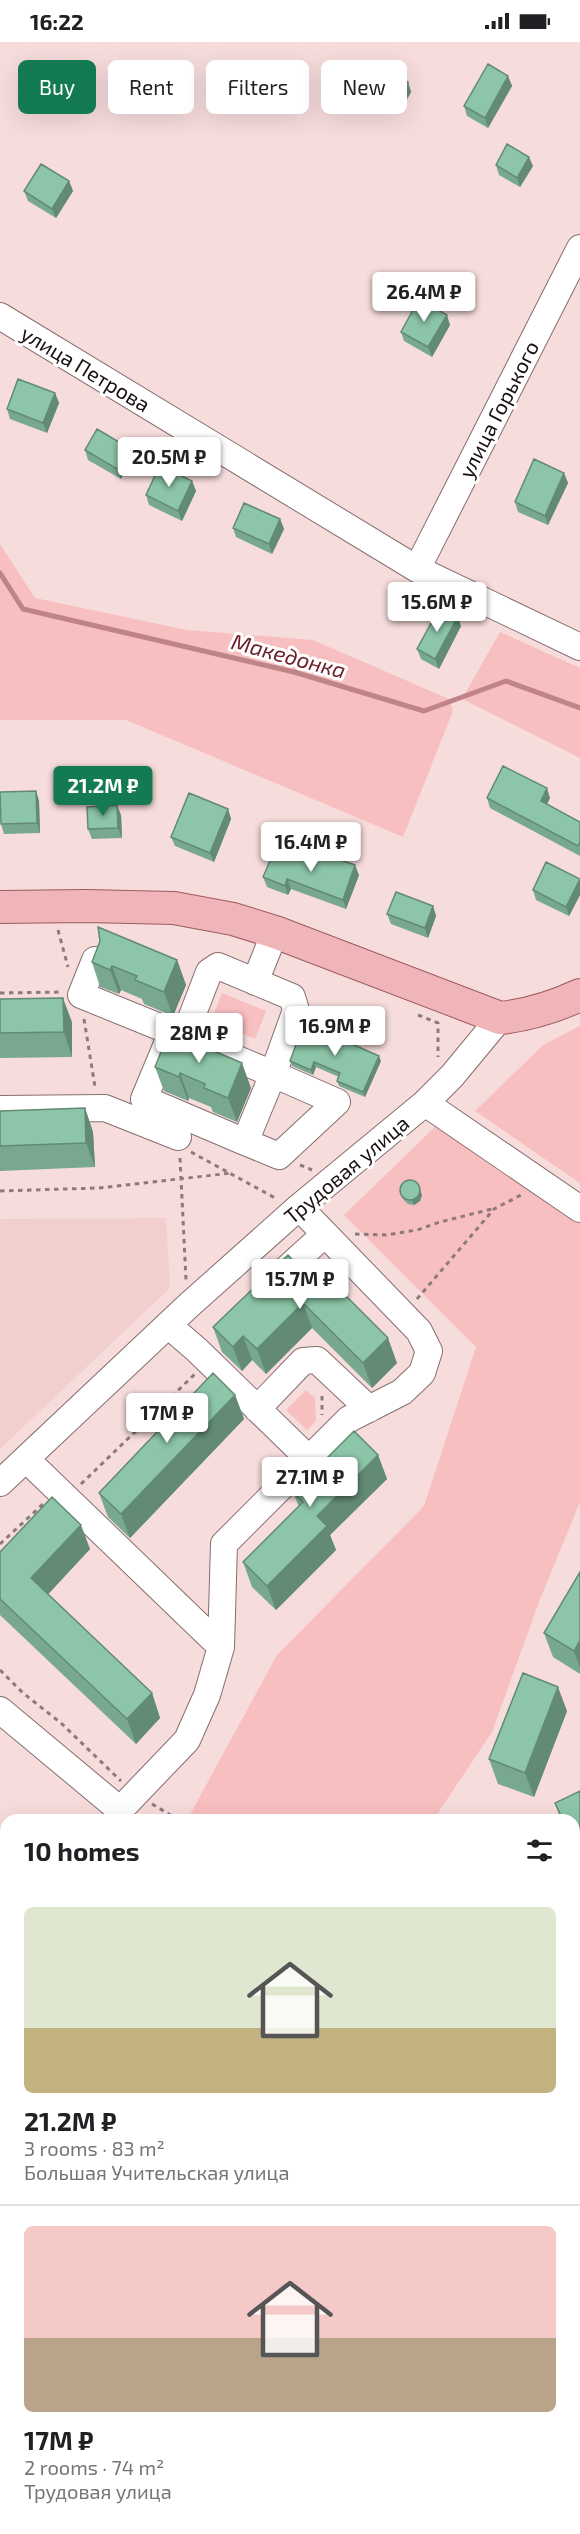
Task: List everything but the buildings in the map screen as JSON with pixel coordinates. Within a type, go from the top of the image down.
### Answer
[{"type":"main road","points":[[0,907],[174,908],[233,919],[275,932],[500,1018],[522,1016],[552,1008],[580,995]]},
{"type":"street","name":"улица Горького","points":[[417,569],[580,248]]},
{"type":"street","name":"улица Петрова","points":[[0,316],[417,569],[580,647]]},
{"type":"street","points":[[255,982],[275,932]]},
{"type":"street","points":[[96,960],[81,995],[178,1035],[273,1074],[337,1102],[279,1156],[245,1142],[144,1100],[178,1035],[209,972],[218,966],[292,997],[296,1010],[273,1074],[245,1142]]},
{"type":"street","name":"Трудовая улица","points":[[0,1483],[188,1306],[288,1203],[425,1103],[452,1076],[500,1018]]},
{"type":"street","points":[[425,1103],[580,1209]]},
{"type":"street","points":[[0,1109],[105,1108],[178,1141]]},
{"type":"street","points":[[0,1710],[130,1808],[187,1740],[207,1695],[221,1647],[224,1544],[349,1419],[402,1392],[422,1373],[429,1351],[419,1330],[330,1239],[288,1203]]},
{"type":"street","points":[[256,1297],[330,1239]]},
{"type":"street","points":[[168,1325],[206,1349],[257,1409],[309,1459]]},
{"type":"street","points":[[257,1409],[303,1361],[317,1360],[369,1409]]},
{"type":"street","points":[[26,1459],[221,1647]]},
{"type":"path","points":[[50,929],[68,929]]},
{"type":"path","points":[[0,993],[65,992]]},
{"type":"path","points":[[417,1014],[438,1023],[438,1068]]},
{"type":"path","points":[[178,1141],[288,1203]]},
{"type":"path","points":[[178,1141],[188,1306]]},
{"type":"path","points":[[0,1191],[98,1188],[232,1173]]},
{"type":"path","points":[[330,1239],[355,1234],[386,1235],[417,1230],[494,1209],[544,1185]]},
{"type":"path","points":[[404,1314],[494,1209]]},
{"type":"path","points":[[0,1544],[63,1494],[206,1349]]},
{"type":"path","points":[[321,1392],[324,1422]]},
{"type":"path","points":[[0,1670],[23,1693],[61,1723],[130,1808],[154,1814]]},
{"type":"shaded area","points":[[0,544],[35,598],[187,630],[313,640],[449,699],[453,711],[403,837],[126,720],[0,720]]},
{"type":"shaded area","points":[[500,632],[580,668],[580,758],[462,699]]},
{"type":"shaded area","points":[[222,993],[266,1011],[255,1039],[211,1021]]},
{"type":"shaded area","points":[[580,1026],[580,1183],[475,1111],[543,1045]]},
{"type":"shaded area","points":[[438,1124],[580,1223],[580,1502],[539,1602],[492,1732],[437,1814],[190,1814],[277,1655],[424,1506],[476,1347],[344,1215]]},
{"type":"shaded area","points":[[166,1218],[170,1288],[0,1449],[0,1219]]},
{"type":"shaded area","points":[[306,1390],[315,1398],[316,1421],[307,1430],[286,1410]]},
{"type":"waterway","name":"Македонка","points":[[0,573],[23,609],[294,672],[424,711],[506,681],[580,708]]}]
